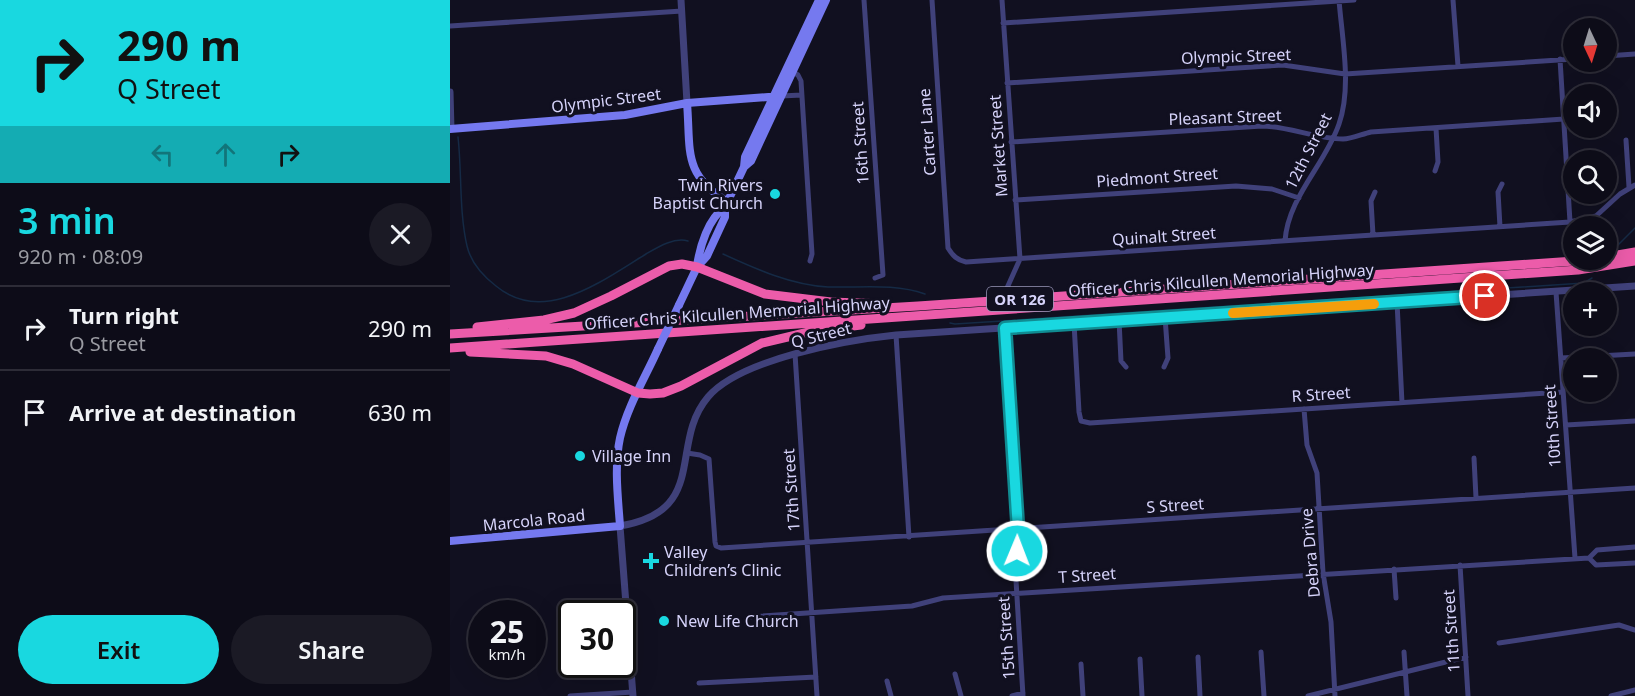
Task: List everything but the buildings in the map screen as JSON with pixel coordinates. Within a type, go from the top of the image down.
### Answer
[{"type":"highway","points":[[1617,255],[1635,252]]},
{"type":"highway","name":"Officer Chris Kilcullen Memorial Highway","points":[[450,350],[1578,270],[1635,261]]},
{"type":"highway","name":"Officer Chris Kilcullen Memorial Highway","points":[[450,334],[899,307],[1563,262]]},
{"type":"highway","points":[[450,330],[563,316],[590,307],[669,266],[682,264],[697,267],[765,294],[827,302],[881,303],[899,307]]},
{"type":"highway","points":[[450,350],[546,356],[573,363],[638,393],[650,394],[663,393],[681,386],[762,343],[813,331],[879,323],[892,318]]},
{"type":"main road","points":[[777,97],[819,0]]},
{"type":"main road","points":[[620,526],[618,454],[620,438],[631,406],[697,267],[699,251],[716,214],[727,205],[744,167],[745,157],[793,72],[826,0]]},
{"type":"main road","name":"Olympic Street","points":[[450,129],[625,115],[687,103],[777,97]]},
{"type":"main road","points":[[687,103],[691,159],[696,176],[727,205]]},
{"type":"main road","name":"Marcola Road","points":[[450,541],[620,526]]},
{"type":"street","points":[[681,0],[687,103]]},
{"type":"street","name":"16th Street","points":[[864,0],[883,275],[875,278]]},
{"type":"street","name":"Carter Lane","points":[[932,0],[948,248],[956,259]]},
{"type":"street","name":"Market Street","points":[[1002,0],[1020,259],[1007,288]]},
{"type":"street","name":"12th Street","points":[[1285,241],[1288,221],[1339,125],[1346,96],[1340,0]]},
{"type":"street","points":[[1004,23],[1354,0]]},
{"type":"street","points":[[1453,0],[1458,66]]},
{"type":"street","points":[[450,26],[682,11]]},
{"type":"street","points":[[1617,55],[1635,54]]},
{"type":"street","points":[[1560,59],[1563,104]]},
{"type":"street","name":"Olympic Street","points":[[1007,83],[1283,65],[1345,74],[1563,59]]},
{"type":"street","points":[[793,72],[800,78],[802,95],[813,254],[810,261]]},
{"type":"street","points":[[450,92],[450,129]]},
{"type":"street","name":"Olympic Street","points":[[777,97],[802,95]]},
{"type":"street","name":"Pleasant Street","points":[[1011,142],[1262,126],[1285,127],[1332,139],[1347,140],[1371,132],[1563,119]]},
{"type":"street","points":[[1435,171],[1438,162],[1436,128]]},
{"type":"street","points":[[1565,138],[1570,216]]},
{"type":"street","points":[[1626,140],[1632,186]]},
{"type":"street","points":[[1500,227],[1498,192],[1502,183]]},
{"type":"street","name":"Piedmont Street","points":[[1015,200],[1236,186],[1272,189],[1299,198]]},
{"type":"street","name":"Quinalt Street","points":[[1596,216],[1632,186]]},
{"type":"street","points":[[1373,235],[1371,201],[1375,192]]},
{"type":"street","name":"Quinalt Street","points":[[956,259],[966,262],[1020,259],[1563,222]]},
{"type":"street","name":"Q Street","points":[[620,526],[646,519],[667,504],[681,482],[696,416],[709,396],[720,385],[760,366],[846,341],[896,335],[1635,286]]},
{"type":"street","name":"10th Street","points":[[1556,292],[1563,392]]},
{"type":"street","points":[[1397,302],[1402,403]]},
{"type":"street","points":[[1164,367],[1168,358],[1165,317]]},
{"type":"street","points":[[1119,321],[1121,360],[1126,367]]},
{"type":"street","name":"R Street","points":[[1074,323],[1079,412],[1081,421],[1090,423],[1563,392]]},
{"type":"street","name":"15th Street","points":[[1005,328],[1018,530],[1015,564],[1023,695]]},
{"type":"street","points":[[896,335],[909,537]]},
{"type":"street","name":"17th Street","points":[[795,354],[817,696]]},
{"type":"street","points":[[1561,358],[1635,354]]},
{"type":"street","name":"10th Street","points":[[1564,402],[1575,558]]},
{"type":"street","name":"Debra Drive","points":[[1304,409],[1307,445],[1317,473],[1323,573],[1331,622],[1335,693]]},
{"type":"street","points":[[1566,425],[1635,421]]},
{"type":"street","name":"S Street","points":[[687,453],[705,456],[709,459],[716,546],[721,548],[1635,488]]},
{"type":"street","points":[[1474,458],[1476,498]]},
{"type":"street","points":[[570,696],[633,694],[620,526]]},
{"type":"street","name":"T Street","points":[[748,616],[912,606],[943,598],[1589,558],[1597,550],[1635,548]]},
{"type":"street","name":"T Street","points":[[1589,558],[1596,565],[1635,563]]},
{"type":"street","name":"11th Street","points":[[1460,565],[1468,696]]},
{"type":"street","points":[[1394,569],[1396,597]]},
{"type":"street","points":[[1499,643],[1619,625],[1635,630]]},
{"type":"street","points":[[1261,652],[1264,696]]},
{"type":"street","points":[[1404,652],[1407,696]]},
{"type":"street","points":[[1198,657],[1200,696]]},
{"type":"street","points":[[1308,696],[1335,693],[1466,657]]},
{"type":"street","points":[[1140,659],[1142,696]]},
{"type":"street","points":[[1081,664],[1083,696]]},
{"type":"street","points":[[956,674],[961,696]]},
{"type":"street","points":[[699,683],[816,677]]},
{"type":"street","points":[[887,681],[891,696]]},
{"type":"street","points":[[1611,696],[1635,690]]},
{"type":"street","points":[[1012,696],[1023,695]]},
{"type":"waterway","points":[[458,137],[464,233],[469,252],[478,269],[496,286],[514,297],[534,302],[573,295],[611,276],[661,246],[677,240],[688,241]]},
{"type":"waterway","points":[[1617,246],[1635,228]]},
{"type":"waterway","points":[[723,254],[761,271],[814,286],[889,287],[925,294]]},
{"type":"waterway","points":[[950,323],[1584,283],[1592,278]]},
{"type":"slow traffic","points":[[1233,313],[1374,304]]},
{"type":"place","name":"Twin Rivers Baptist Church","points":[[775,194]]},
{"type":"place","name":"Village Inn","points":[[580,456]]},
{"type":"place","name":"Valley Children’s Clinic","points":[[651,561]]},
{"type":"place","name":"New Life Church","points":[[664,621]]},
{"type":"route","points":[[1017,551],[1019,538],[1005,328],[1485,296]]}]
